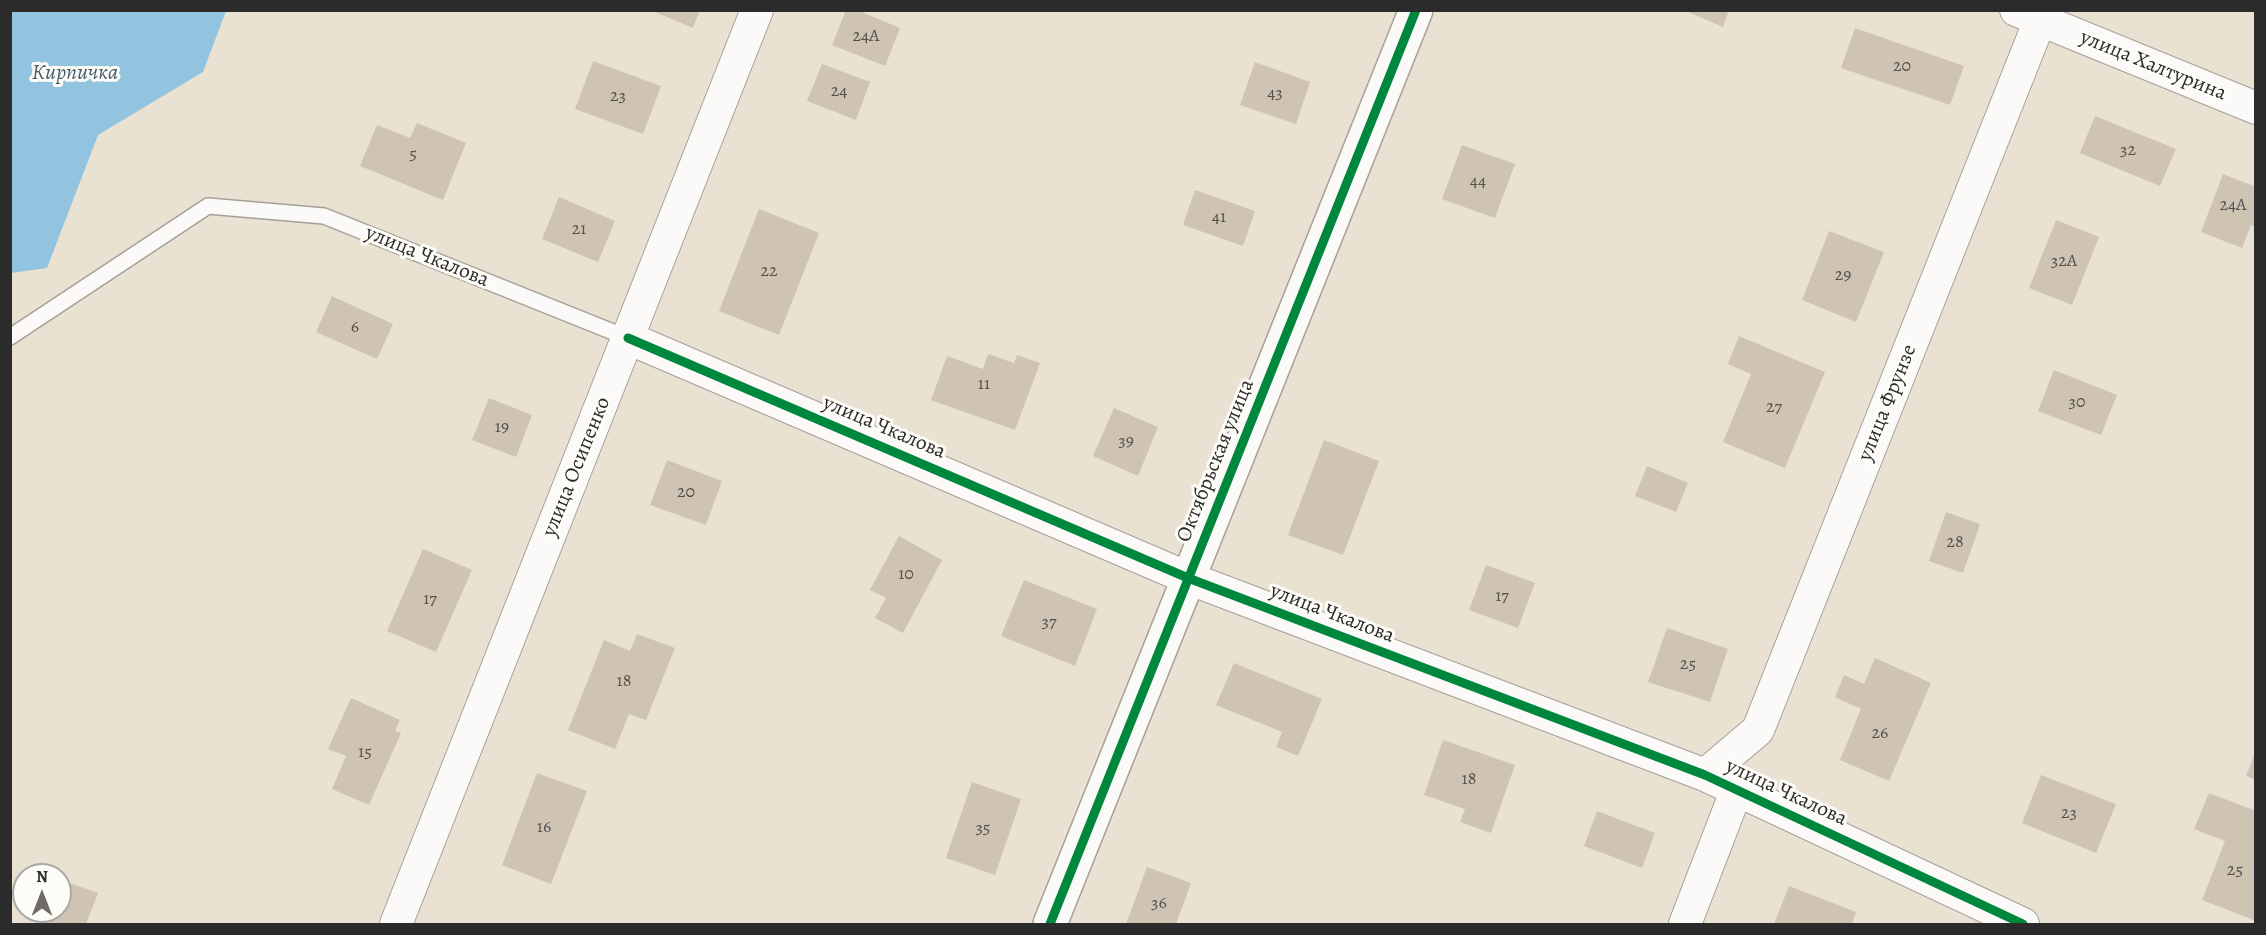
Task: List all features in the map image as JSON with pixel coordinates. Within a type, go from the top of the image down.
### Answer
[{"type":"street","name":"улица Осипенко","points":[[396,924],[758,10]]},
{"type":"street","name":"Октябрьская улица","points":[[1050,924],[1416,10]]},
{"type":"street","name":"улица Халтурина","points":[[2034,14],[2256,108]]},
{"type":"street","name":"улица Фрунзе","points":[[1705,775],[1758,730],[2034,14]]},
{"type":"street","name":"улица Чкалова","points":[[628,338],[1188,578],[1705,775],[2023,924]]},
{"type":"street","points":[[1685,924],[1737,789]]},
{"type":"lane","name":"улица Чкалова","points":[[10,337],[208,206],[324,216],[628,338]]},
{"type":"water","name":"Кирпичка","points":[[11,10],[226,11],[203,72],[98,135],[47,268],[11,273]]},
{"type":"building","points":[[650,10],[700,10],[693,28]]},
{"type":"building","points":[[846,10],[857,10],[900,28],[885,66],[832,45]]},
{"type":"building","points":[[1684,10],[1729,10],[1723,27]]},
{"type":"building","points":[[1855,28],[1964,66],[1950,105],[1841,68]]},
{"type":"building","points":[[593,61],[661,86],[643,134],[575,109]]},
{"type":"building","points":[[1255,62],[1310,82],[1296,124],[1240,105]]},
{"type":"building","points":[[822,64],[870,82],[856,120],[807,101]]},
{"type":"building","points":[[2095,116],[2176,149],[2160,186],[2080,153]]},
{"type":"building","points":[[417,123],[466,143],[443,200],[360,166],[377,125],[410,138]]},
{"type":"building","points":[[1462,145],[1515,164],[1495,218],[1442,199]]},
{"type":"building","points":[[2223,174],[2256,187],[2256,227],[2251,225],[2242,248],[2201,232]]},
{"type":"building","points":[[1195,190],[1255,211],[1243,246],[1183,225]]},
{"type":"building","points":[[559,197],[615,221],[598,262],[542,239]]},
{"type":"building","points":[[759,209],[819,233],[779,335],[719,311]]},
{"type":"building","points":[[2056,220],[2099,237],[2072,305],[2029,288]]},
{"type":"building","points":[[1829,231],[1884,252],[1856,322],[1802,300]]},
{"type":"building","points":[[332,296],[393,324],[377,359],[316,332]]},
{"type":"building","points":[[1739,336],[1825,372],[1785,468],[1723,442],[1751,374],[1728,364]]},
{"type":"building","points":[[988,354],[1014,363],[1017,355],[1040,363],[1015,430],[931,400],[947,356],[983,369]]},
{"type":"building","points":[[2054,370],[2117,395],[2101,435],[2038,411]]},
{"type":"building","points":[[489,398],[532,415],[516,457],[472,440]]},
{"type":"building","points":[[1114,408],[1158,427],[1138,476],[1093,456]]},
{"type":"building","points":[[1324,440],[1379,461],[1343,555],[1288,535]]},
{"type":"building","points":[[667,460],[722,481],[706,525],[650,505]]},
{"type":"building","points":[[1647,466],[1688,483],[1676,512],[1635,496]]},
{"type":"building","points":[[1946,512],[1980,524],[1963,573],[1929,561]]},
{"type":"building","points":[[899,536],[942,560],[903,633],[875,618],[886,598],[870,590]]},
{"type":"building","points":[[423,549],[472,570],[436,652],[387,631]]},
{"type":"building","points":[[1486,565],[1535,583],[1518,628],[1469,610]]},
{"type":"building","points":[[1024,580],[1097,609],[1075,666],[1001,636]]},
{"type":"building","points":[[1667,628],[1728,649],[1710,702],[1648,682]]},
{"type":"building","points":[[637,634],[675,648],[646,720],[629,714],[615,749],[568,730],[604,640],[630,651]]},
{"type":"building","points":[[1875,658],[1931,683],[1889,781],[1840,760],[1861,709],[1835,697],[1844,675],[1864,684]]},
{"type":"building","points":[[1234,663],[1322,699],[1298,756],[1276,747],[1282,732],[1216,705]]},
{"type":"building","points":[[351,698],[400,720],[395,731],[401,733],[369,805],[332,789],[346,756],[328,749]]},
{"type":"building","points":[[1443,740],[1515,765],[1491,833],[1460,822],[1465,809],[1424,795]]},
{"type":"building","points":[[2256,753],[2256,780],[2246,776]]},
{"type":"building","points":[[537,773],[587,791],[551,884],[502,865]]},
{"type":"building","points":[[2041,775],[2116,804],[2096,853],[2022,823]]},
{"type":"building","points":[[972,782],[1021,799],[995,875],[946,858]]},
{"type":"building","points":[[2209,793],[2256,811],[2256,921],[2202,900],[2225,841],[2194,829]]},
{"type":"building","points":[[1597,811],[1655,833],[1642,868],[1584,846]]},
{"type":"building","points":[[1147,867],[1191,883],[1176,924],[1126,924]]},
{"type":"building","points":[[72,884],[98,893],[86,924],[50,923],[72,923]]},
{"type":"building","points":[[1789,886],[1856,912],[1852,924],[1774,924]]},
{"type":"cycle path","points":[[1050,924],[1416,10]]},
{"type":"cycle path","points":[[628,338],[1188,578],[1705,775],[2023,924]]}]
